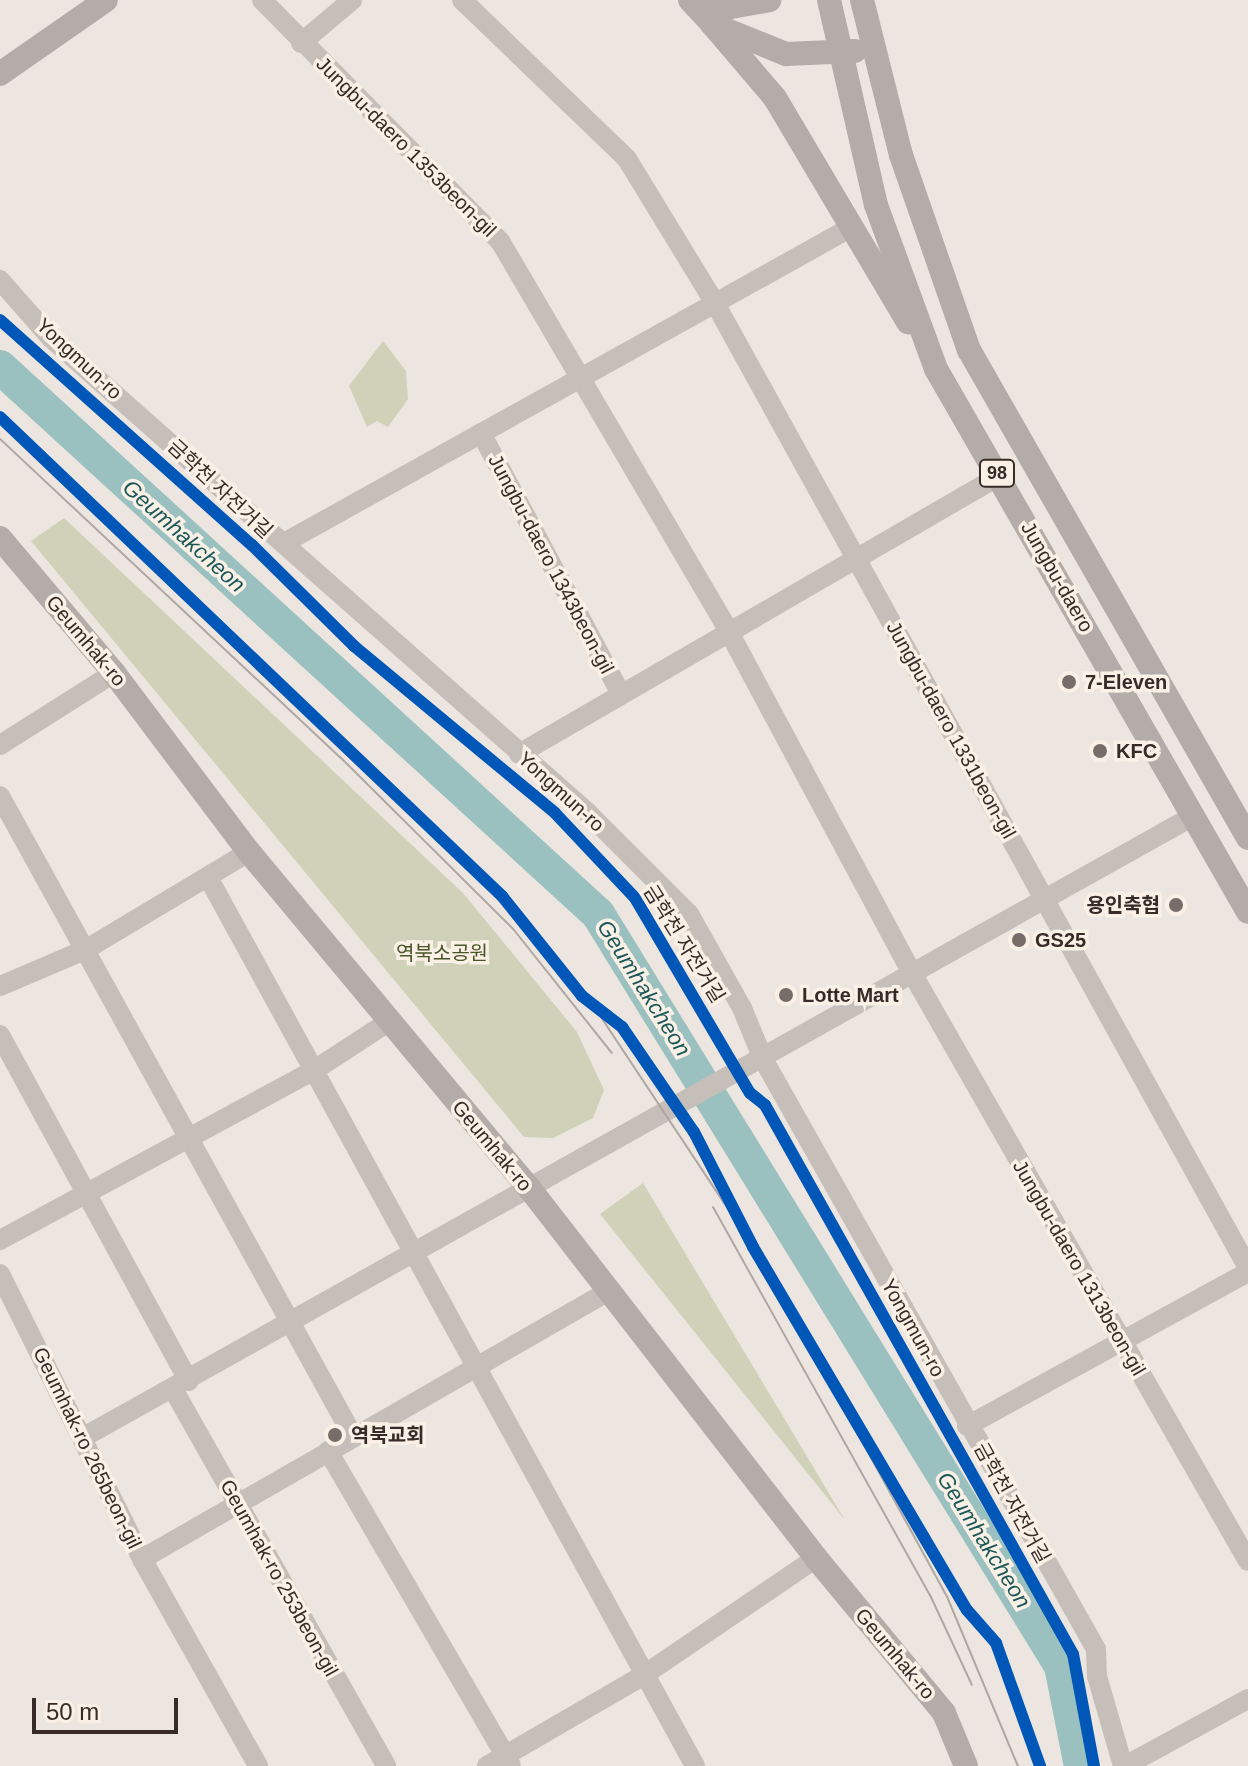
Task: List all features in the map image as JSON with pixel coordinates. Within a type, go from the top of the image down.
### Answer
[{"type":"main road","points":[[0,74],[106,0]]},
{"type":"main road","points":[[690,0],[786,54],[843,53],[874,48]]},
{"type":"main road","points":[[711,12],[769,0]]},
{"type":"main road","name":"Jungbu-daero","points":[[829,0],[876,205],[936,369],[1248,912]]},
{"type":"main road","name":"Jungbu-daero","points":[[862,0],[901,155],[969,350],[1248,838]]},
{"type":"main road","points":[[711,12],[775,98],[936,369]]},
{"type":"main road","name":"Geumhak-ro","points":[[0,538],[114,673],[249,852],[530,1189],[816,1558],[944,1713],[966,1766]]},
{"type":"street","name":"Jungbu-daero 1353beon-gil","points":[[262,0],[301,43],[500,241],[578,379]]},
{"type":"street","name":"Jungbu-daero 1353beon-gil","points":[[301,43],[352,0]]},
{"type":"street","points":[[462,0],[627,159],[716,305],[856,558]]},
{"type":"street","points":[[284,543],[850,228]]},
{"type":"street","name":"Yongmun-ro","points":[[0,280],[51,338],[587,812],[689,914],[742,1008],[763,1059],[967,1426],[1096,1649],[1097,1676],[1124,1766]]},
{"type":"street","points":[[578,379],[729,632],[912,973]]},
{"type":"street","name":"Jungbu-daero 1343beon-gil","points":[[481,433],[621,694]]},
{"type":"street","name":"Jungbu-daero 1343beon-gil","points":[[519,754],[999,476]]},
{"type":"street","name":"Jungbu-daero 1331beon-gil","points":[[856,558],[1046,901]]},
{"type":"street","points":[[0,745],[114,673]]},
{"type":"street","points":[[0,796],[353,1436]]},
{"type":"street","points":[[82,1438],[1195,815]]},
{"type":"street","points":[[0,986],[85,950],[209,879],[249,852]]},
{"type":"street","points":[[209,879],[316,1069],[410,1255],[475,1365],[695,1766]]},
{"type":"street","points":[[967,1426],[1248,1270],[1046,901]]},
{"type":"street","name":"Jungbu-daero 1313beon-gil","points":[[912,973],[1248,1561]]},
{"type":"street","points":[[0,1240],[316,1069],[388,1022]]},
{"type":"street","name":"Geumhak-ro 253beon-gil","points":[[0,1035],[86,1193],[237,1503],[386,1766]]},
{"type":"street","name":"Geumhak-ro 265beon-gil","points":[[0,1274],[142,1559],[475,1365],[607,1292]]},
{"type":"street","points":[[328,1451],[509,1761]]},
{"type":"street","points":[[487,1766],[509,1761],[644,1675],[816,1558]]},
{"type":"street","points":[[142,1559],[258,1766]]},
{"type":"street","points":[[1124,1766],[1248,1699]]},
{"type":"green space","points":[[383,341],[406,371],[408,399],[388,427],[377,421],[367,427],[349,386]]},
{"type":"green space","name":"역북소공원","points":[[64,518],[463,893],[577,1032],[604,1090],[593,1118],[553,1138],[524,1137],[31,541]]},
{"type":"green space","points":[[643,1183],[845,1520],[600,1214]]},
{"type":"waterway","name":"Geumhakcheon","points":[[0,367],[598,914],[1061,1666],[1081,1766]]},
{"type":"tram line","points":[[0,414],[469,862],[591,1002],[766,1266],[948,1599],[1018,1766]]},
{"type":"tram line","points":[[0,439],[340,757],[514,930],[612,1053]]},
{"type":"tram line","points":[[713,1207],[930,1595],[972,1685]]},
{"type":"cycle path","name":"금학천 자전거길","points":[[0,320],[252,545],[354,646],[555,813],[635,898],[750,1093],[765,1105],[1073,1654],[1094,1766]]},
{"type":"cycle path","points":[[0,417],[502,896],[582,996],[622,1027],[694,1132],[753,1247],[967,1610],[996,1643],[1040,1766]]},
{"type":"place","name":"7-Eleven","points":[[1069,682]]},
{"type":"place","name":"KFC","points":[[1100,751]]},
{"type":"place","name":"용인축협","points":[[1176,905]]},
{"type":"place","name":"GS25","points":[[1019,940]]},
{"type":"place","name":"Lotte Mart","points":[[786,995]]},
{"type":"place","name":"역북교회","points":[[335,1435]]}]
